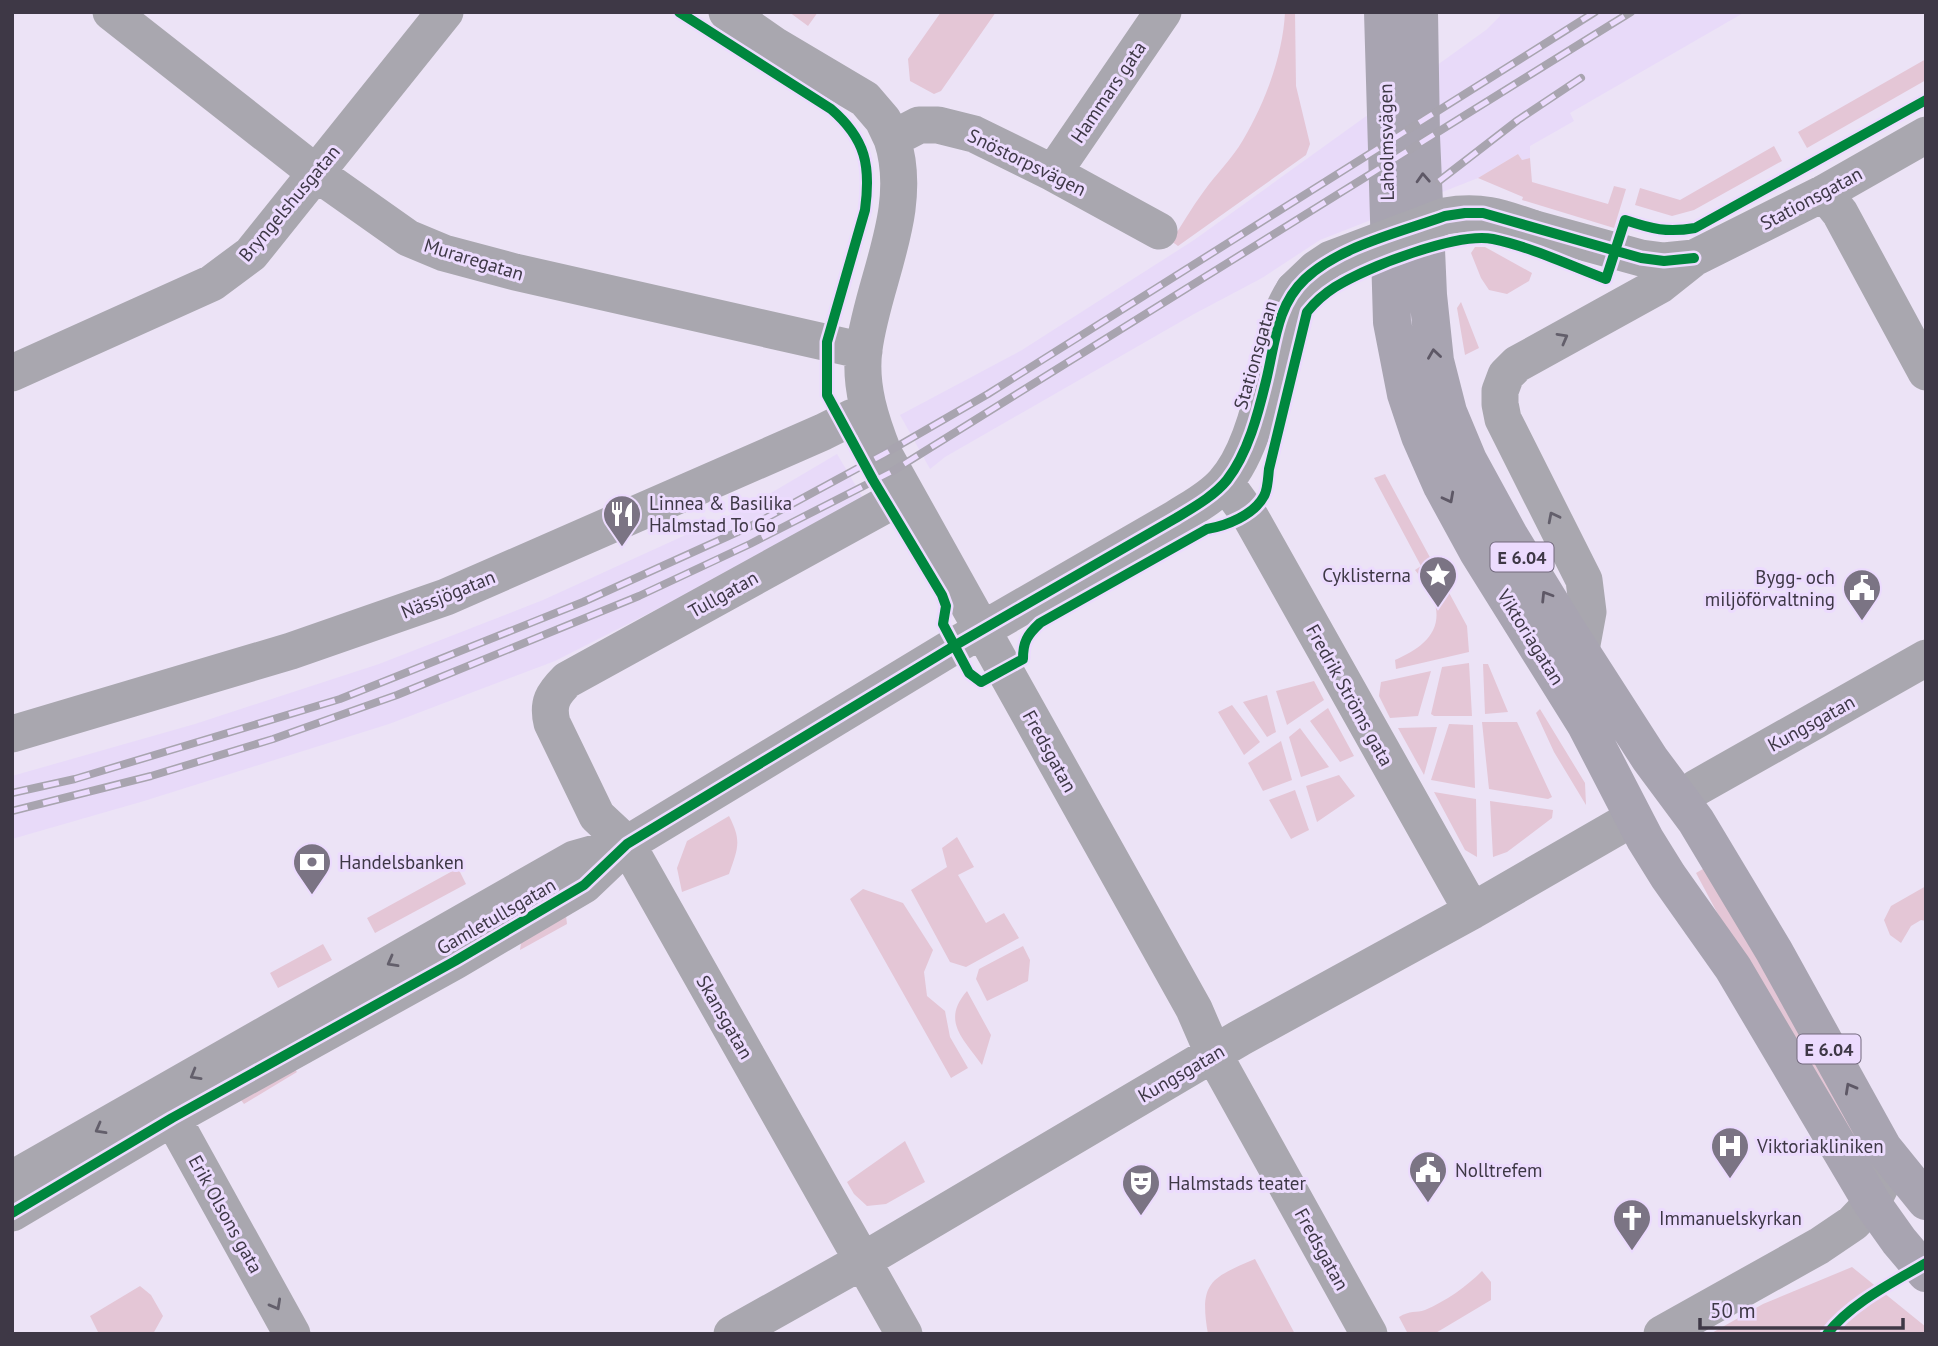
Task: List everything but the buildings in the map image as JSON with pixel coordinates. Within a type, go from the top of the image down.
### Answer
[{"type":"highway","name":"Laholmsvägen","points":[[1383,12],[1392,322],[1406,394],[1434,424]]},
{"type":"highway","name":"Laholmsvägen","points":[[1419,12],[1421,136],[1428,295],[1434,361],[1434,424]]},
{"type":"highway","name":"Viktoriagatan","points":[[1434,424],[1468,460],[1485,493],[1581,650],[1650,759],[1696,821],[1774,951],[1884,1148],[1917,1218],[1926,1273]]},
{"type":"highway","name":"Viktoriagatan","points":[[1434,424],[1442,486],[1478,552],[1586,725],[1633,818],[1668,876],[1733,968],[1872,1203],[1917,1218]]},
{"type":"highway","name":"Viktoriagatan","points":[[1610,694],[1696,788],[1714,812],[1730,841],[1774,951]]},
{"type":"highway","name":"Viktoriagatan","points":[[1586,725],[1652,809],[1687,865],[1733,968]]},
{"type":"street","name":"Muraregatan","points":[[111,12],[316,173],[408,237],[444,253],[528,275],[864,351]]},
{"type":"street","name":"Bryngelshusgatan","points":[[12,373],[212,283],[251,254],[445,12]]},
{"type":"street","points":[[727,12],[774,45],[865,99],[883,120],[892,139]]},
{"type":"street","name":"Hammars gata","points":[[1053,173],[1163,12]]},
{"type":"street","name":"Snöstorpsvägen","points":[[892,139],[919,125],[958,128],[1053,173],[1159,231]]},
{"type":"street","name":"Stationsgatan","points":[[1506,375],[1531,356],[1660,285],[1694,258],[1824,193],[1926,135]]},
{"type":"street","name":"Fredsgatan","points":[[892,139],[898,159],[898,192],[891,238],[864,351],[868,412],[884,454],[1187,997],[1214,1055],[1369,1334]]},
{"type":"street","points":[[1824,193],[1840,213],[1926,373]]},
{"type":"street","name":"Stationsgatan","points":[[983,629],[1176,518],[1209,497],[1225,482],[1237,464],[1254,422],[1282,312],[1294,290],[1331,259],[1445,216],[1465,213],[1483,213],[1641,258],[1664,261],[1694,258]]},
{"type":"street","name":"Viktoriagatan","points":[[1506,375],[1500,391],[1503,418],[1584,580],[1588,612],[1581,650]]},
{"type":"street","name":"Nässjögatan","points":[[12,734],[291,651],[446,597],[868,412]]},
{"type":"street","name":"Fredrik Ströms gata","points":[[1225,482],[1251,518],[1472,911]]},
{"type":"street","name":"Tullgatan","points":[[550,704],[553,694],[567,680],[905,494]]},
{"type":"street","name":"Gamletullsgatan","points":[[12,1213],[166,1107],[574,859],[627,844],[983,629]]},
{"type":"street","name":"Kungsgatan","points":[[1696,788],[1926,658]]},
{"type":"street","name":"Skansgatan","points":[[550,704],[552,723],[597,816],[627,844],[904,1334]]},
{"type":"street","name":"Kungsgatan","points":[[732,1334],[864,1260],[1240,1038],[1472,911],[1633,818]]},
{"type":"street","name":"Gamletullsgatan","points":[[12,1179],[166,1107]]},
{"type":"street","name":"Erik Olsons gata","points":[[166,1107],[292,1334]]},
{"type":"street","points":[[1662,1334],[1835,1237],[1853,1223],[1872,1203],[1881,1185],[1884,1148]]},
{"type":"shaded area","points":[[789,12],[818,12],[808,26]]},
{"type":"shaded area","points":[[941,12],[996,12],[941,91],[934,94],[910,81],[908,59]]},
{"type":"shaded area","points":[[1285,12],[1295,12],[1296,86],[1310,144],[1306,155],[1178,246],[1171,241],[1200,197],[1239,147],[1259,110],[1277,62]]},
{"type":"shaded area","points":[[1500,12],[1745,12],[1570,113],[1574,121],[1530,146],[1530,158],[1522,160],[1518,154],[1478,178],[1320,240],[1262,278],[945,457],[930,469],[900,415],[1022,350],[1194,240],[1486,30],[1500,16]]},
{"type":"shaded area","points":[[1926,59],[1926,80],[1807,148],[1798,132]]},
{"type":"shaded area","points":[[1774,146],[1782,161],[1694,210],[1672,216],[1635,205],[1640,188],[1680,200]]},
{"type":"shaded area","points":[[1518,154],[1522,160],[1530,158],[1532,182],[1608,204],[1614,186],[1626,189],[1614,228],[1522,200],[1523,197],[1478,178]]},
{"type":"shaded area","points":[[1475,247],[1485,247],[1532,273],[1529,281],[1507,294],[1489,290],[1471,253]]},
{"type":"shaded area","points":[[1461,302],[1479,348],[1465,355],[1457,308]]},
{"type":"shaded area","points":[[837,454],[866,503],[555,661],[389,724],[144,801],[12,839],[12,776],[195,724],[379,664],[543,600],[747,507]]},
{"type":"shaded area","points":[[1385,474],[1467,626],[1469,652],[1396,669],[1395,660],[1414,650],[1429,637],[1434,629],[1436,610],[1433,598],[1415,570],[1421,566],[1374,478]]},
{"type":"shaded area","points":[[1469,663],[1472,716],[1431,714],[1442,667]]},
{"type":"shaded area","points":[[1483,664],[1488,664],[1508,712],[1485,714]]},
{"type":"shaded area","points":[[1431,671],[1418,716],[1390,718],[1379,696],[1381,682]]},
{"type":"shaded area","points":[[1314,681],[1324,700],[1287,725],[1276,691]]},
{"type":"shaded area","points":[[1267,695],[1276,732],[1267,737],[1243,702]]},
{"type":"shaded area","points":[[1232,705],[1260,742],[1244,755],[1218,712]]},
{"type":"shaded area","points":[[1328,708],[1354,756],[1340,762],[1310,721]]},
{"type":"shaded area","points":[[1540,709],[1585,783],[1586,805],[1554,752],[1536,713]]},
{"type":"shaded area","points":[[1482,722],[1517,722],[1552,797],[1548,799],[1489,789]]},
{"type":"shaded area","points":[[1449,724],[1473,725],[1475,788],[1431,780]]},
{"type":"shaded area","points":[[1437,727],[1424,775],[1398,728]]},
{"type":"shaded area","points":[[1300,728],[1329,767],[1301,777],[1289,737]]},
{"type":"shaded area","points":[[1281,741],[1292,780],[1263,791],[1248,763]]},
{"type":"shaded area","points":[[1339,775],[1355,796],[1317,822],[1306,786]]},
{"type":"shaded area","points":[[1295,790],[1309,830],[1291,839],[1269,800]]},
{"type":"shaded area","points":[[1434,792],[1476,799],[1477,857],[1465,850]]},
{"type":"shaded area","points":[[1490,801],[1553,810],[1552,818],[1507,852],[1493,857]]},
{"type":"shaded area","points":[[729,816],[736,832],[737,845],[729,874],[682,892],[677,868],[687,841]]},
{"type":"shaded area","points":[[957,837],[974,867],[958,875],[986,923],[1004,913],[1019,938],[966,967],[950,962],[911,890],[947,867],[942,848]]},
{"type":"shaded area","points":[[1708,866],[1864,1142],[1854,1149],[1744,963],[1696,873]]},
{"type":"shaded area","points":[[458,868],[466,884],[375,933],[367,918]]},
{"type":"shaded area","points":[[1926,886],[1926,921],[1921,920],[1911,926],[1901,943],[1890,935],[1884,920],[1891,906]]},
{"type":"shaded area","points":[[863,889],[903,903],[933,950],[924,972],[927,996],[945,1011],[950,1037],[968,1068],[951,1078],[850,899]]},
{"type":"shaded area","points":[[565,908],[567,924],[520,950],[523,929]]},
{"type":"shaded area","points":[[323,944],[332,960],[278,988],[270,973]]},
{"type":"shaded area","points":[[1023,946],[1030,960],[1028,981],[987,1001],[976,979],[979,969]]},
{"type":"shaded area","points":[[967,991],[991,1035],[982,1065],[962,1038],[955,1020],[959,1002]]},
{"type":"shaded area","points":[[291,1064],[297,1072],[244,1104],[237,1095]]},
{"type":"shaded area","points":[[905,1141],[925,1182],[886,1204],[867,1206],[854,1194],[847,1182]]},
{"type":"shaded area","points":[[1255,1259],[1295,1334],[1208,1334],[1205,1303],[1211,1285],[1227,1272]]},
{"type":"shaded area","points":[[1852,1267],[1926,1327],[1926,1334],[1710,1334],[1763,1304]]},
{"type":"shaded area","points":[[1482,1271],[1491,1282],[1491,1300],[1434,1334],[1408,1334],[1399,1317],[1425,1310],[1441,1302]]},
{"type":"shaded area","points":[[140,1286],[151,1295],[163,1316],[153,1334],[99,1334],[90,1316]]},
{"type":"railway","points":[[12,793],[75,779],[340,699],[583,602],[755,524],[988,394],[1595,12]]},
{"type":"railway","points":[[12,811],[151,776],[273,739],[397,695],[639,596],[750,544],[893,471],[1631,12]]},
{"type":"railway","points":[[1439,181],[1518,120],[1581,78]]},
{"type":"cycle path","points":[[679,12],[831,109],[843,120],[859,143],[866,167],[865,210],[827,342],[827,395],[873,480],[942,595],[946,606],[943,624],[969,673],[981,682],[1023,659],[1027,639],[1040,623],[1207,529],[1239,519],[1254,509],[1266,490],[1307,312],[1335,287],[1368,270],[1412,253],[1477,238],[1493,239],[1521,247],[1606,279],[1625,220],[1660,229],[1695,228],[1926,100]]},
{"type":"cycle path","points":[[12,1213],[172,1118],[455,961],[584,885],[627,844],[954,646],[1203,501],[1227,480],[1246,446],[1266,381],[1278,327],[1288,301],[1305,279],[1335,257],[1445,216],[1483,213],[1641,258],[1664,261],[1694,258]]},
{"type":"cycle path","points":[[1827,1334],[1860,1303],[1926,1263]]},
{"type":"place","name":"Linnea & Basilika Halmstad To Go","points":[[622,548]]},
{"type":"place","name":"Cyklisterna","points":[[1438,609]]},
{"type":"place","name":"Bygg- och miljöförvaltning","points":[[1862,622]]},
{"type":"place","name":"Handelsbanken","points":[[312,896]]},
{"type":"place","name":"Viktoriakliniken","points":[[1730,1180]]},
{"type":"place","name":"Nolltrefem","points":[[1428,1204]]},
{"type":"place","name":"Halmstads teater","points":[[1141,1217]]},
{"type":"place","name":"Immanuelskyrkan","points":[[1632,1252]]}]
